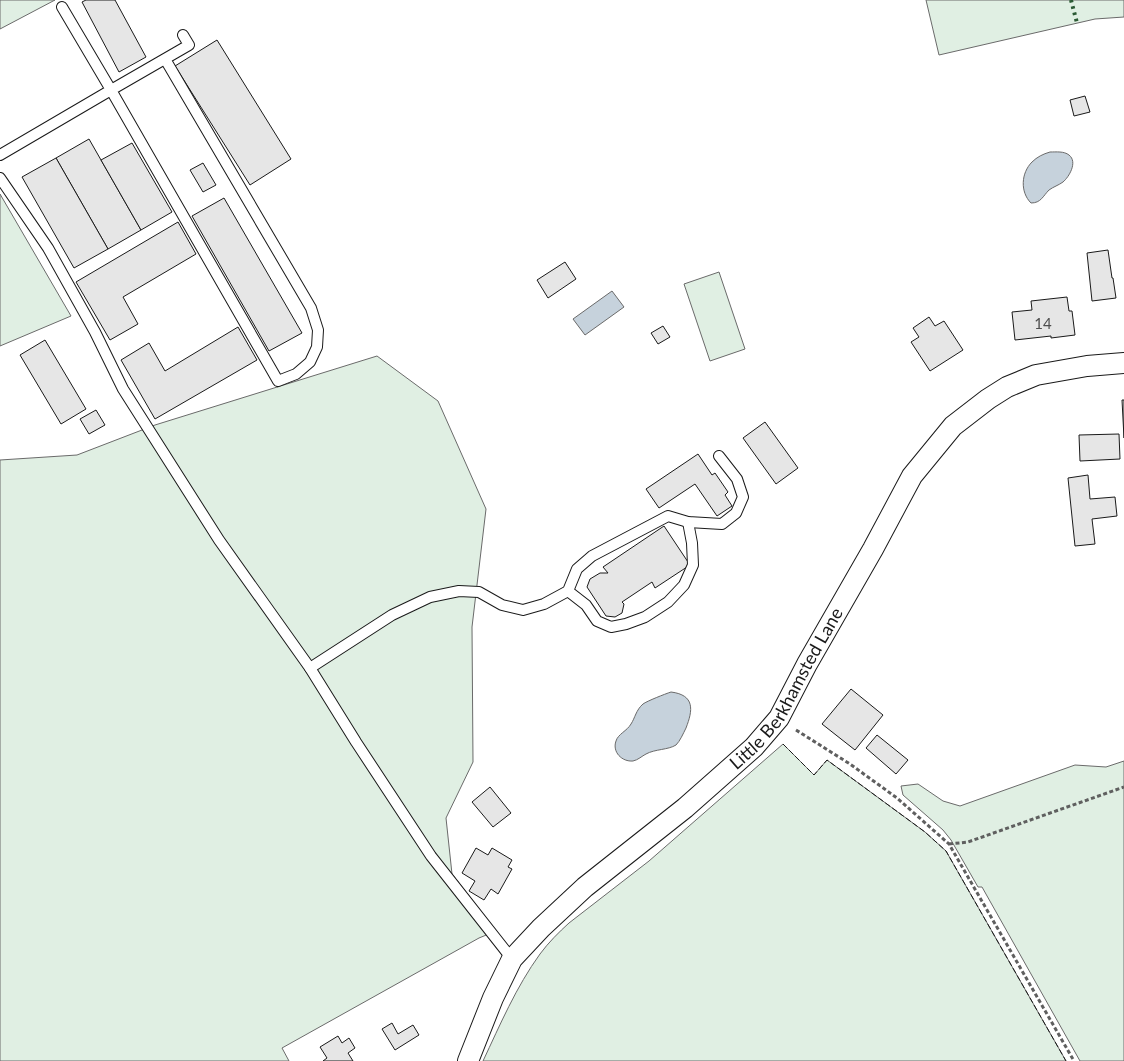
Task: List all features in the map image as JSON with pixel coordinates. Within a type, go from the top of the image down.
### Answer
[{"type":"street","name":"Little Berkhamsted Lane","points":[[468,1061],[493,998],[512,959],[541,928],[585,887],[685,808],[754,747],[779,718],[912,476],[953,426],[1007,387],[1036,375],[1088,366],[1124,363]]},
{"type":"lane","points":[[62,7],[278,381],[296,374],[310,362],[317,347],[318,330],[311,308],[165,59]]},
{"type":"lane","points":[[0,156],[189,45],[183,35]]},
{"type":"lane","points":[[0,178],[48,248],[95,332],[123,389],[219,540],[310,668],[356,742],[432,856],[512,959]]},
{"type":"lane","points":[[310,668],[392,615],[430,597],[459,591],[479,592],[502,605],[524,610],[544,604],[568,591],[577,569],[592,556],[668,516],[688,522],[722,524],[736,514],[742,497],[737,479],[720,456]]},
{"type":"lane","points":[[568,591],[586,605],[597,621],[611,627],[645,617],[668,602],[684,585],[693,565],[692,543],[688,522]]},
{"type":"path","points":[[779,718],[850,764],[897,798],[949,844],[1074,1061]]},
{"type":"path","points":[[949,844],[968,842],[1124,787]]},
{"type":"green space","points":[[0,0],[55,0],[0,29]]},
{"type":"green space","points":[[926,0],[1124,0],[1124,17],[1095,19],[939,55]]},
{"type":"green space","points":[[0,194],[71,316],[0,346]]},
{"type":"green space","points":[[719,272],[745,349],[710,361],[684,284]]},
{"type":"green space","points":[[377,356],[438,401],[486,509],[472,627],[473,762],[446,818],[452,874],[496,931],[479,938],[282,1048],[289,1061],[0,1061],[0,460],[77,455],[155,425]]},
{"type":"green space","points":[[783,744],[814,775],[827,760],[925,832],[946,851],[1066,1061],[483,1061],[523,980],[540,954],[554,938],[569,923],[649,861]]},
{"type":"green space","points":[[1124,761],[1124,1061],[1080,1061],[982,887],[978,887],[951,840],[943,830],[903,795],[901,786],[918,784],[943,801],[960,806],[1075,765],[1106,767]]},
{"type":"shaded area","points":[[1050,152],[1062,152],[1069,155],[1073,161],[1072,169],[1063,182],[1049,190],[1040,200],[1031,203],[1025,194],[1023,182],[1028,166],[1040,156]]},
{"type":"shaded area","points":[[612,291],[624,307],[585,335],[573,319]]},
{"type":"shaded area","points":[[671,692],[684,696],[688,700],[691,709],[684,733],[676,745],[650,752],[633,761],[625,760],[619,756],[615,749],[616,741],[632,722],[643,704]]},
{"type":"building","points":[[86,0],[115,0],[146,57],[119,72],[82,2]]},
{"type":"building","points":[[217,40],[291,159],[250,185],[175,66]]},
{"type":"building","points":[[1085,96],[1090,112],[1074,116],[1070,100]]},
{"type":"building","points":[[89,139],[141,230],[108,249],[56,158]]},
{"type":"building","points":[[132,143],[172,212],[141,230],[101,160]]},
{"type":"building","points":[[56,158],[108,249],[74,268],[22,177]]},
{"type":"building","points":[[203,163],[216,185],[203,192],[190,170]]},
{"type":"building","points":[[224,198],[302,333],[269,351],[192,216]]},
{"type":"building","points":[[178,222],[196,254],[123,297],[138,324],[110,340],[76,282]]},
{"type":"building","points":[[1108,250],[1116,298],[1092,301],[1087,253]]},
{"type":"building","points":[[565,262],[576,279],[548,298],[537,280]]},
{"type":"building","points":[[1067,297],[1069,311],[1072,311],[1075,335],[1015,340],[1012,312],[1032,310],[1031,301]]},
{"type":"building","points":[[929,317],[935,326],[944,321],[963,350],[930,371],[911,342],[919,337],[913,328]]},
{"type":"building","points":[[663,326],[670,337],[658,344],[651,333]]},
{"type":"building","points":[[238,327],[257,360],[155,419],[121,360],[149,343],[165,371]]},
{"type":"building","points":[[45,340],[86,409],[61,424],[20,355]]},
{"type":"building","points":[[1122,400],[1124,400],[1124,438]]},
{"type":"building","points":[[96,410],[105,425],[89,434],[80,419]]},
{"type":"building","points":[[765,422],[798,468],[776,484],[743,438]]},
{"type":"building","points":[[1119,434],[1120,459],[1080,461],[1079,435]]},
{"type":"building","points":[[698,454],[712,475],[715,473],[728,492],[725,495],[732,506],[717,516],[695,484],[659,508],[646,489]]},
{"type":"building","points":[[1088,475],[1090,499],[1115,497],[1117,516],[1092,519],[1095,544],[1075,546],[1068,478]]},
{"type":"building","points":[[664,526],[690,565],[655,588],[652,582],[622,602],[624,604],[622,613],[615,617],[606,616],[587,587],[590,579],[600,573],[608,573],[603,567]]},
{"type":"building","points":[[851,689],[883,715],[855,750],[822,724]]},
{"type":"building","points":[[877,735],[908,760],[896,774],[866,748]]},
{"type":"building","points":[[490,787],[511,813],[493,827],[472,802]]},
{"type":"building","points":[[476,848],[488,855],[492,848],[512,860],[508,867],[512,869],[498,894],[491,889],[484,900],[469,891],[475,881],[462,873]]},
{"type":"building","points":[[392,1023],[398,1034],[413,1025],[419,1035],[395,1050],[382,1029]]},
{"type":"building","points":[[338,1036],[342,1043],[349,1038],[355,1048],[348,1053],[353,1061],[323,1061],[327,1058],[320,1047]]},
{"type":"hedge","points":[[1071,0],[1077,23]]},
{"type":"fence","points":[[783,744],[814,775],[827,760],[925,832],[946,851],[1066,1061]]}]
